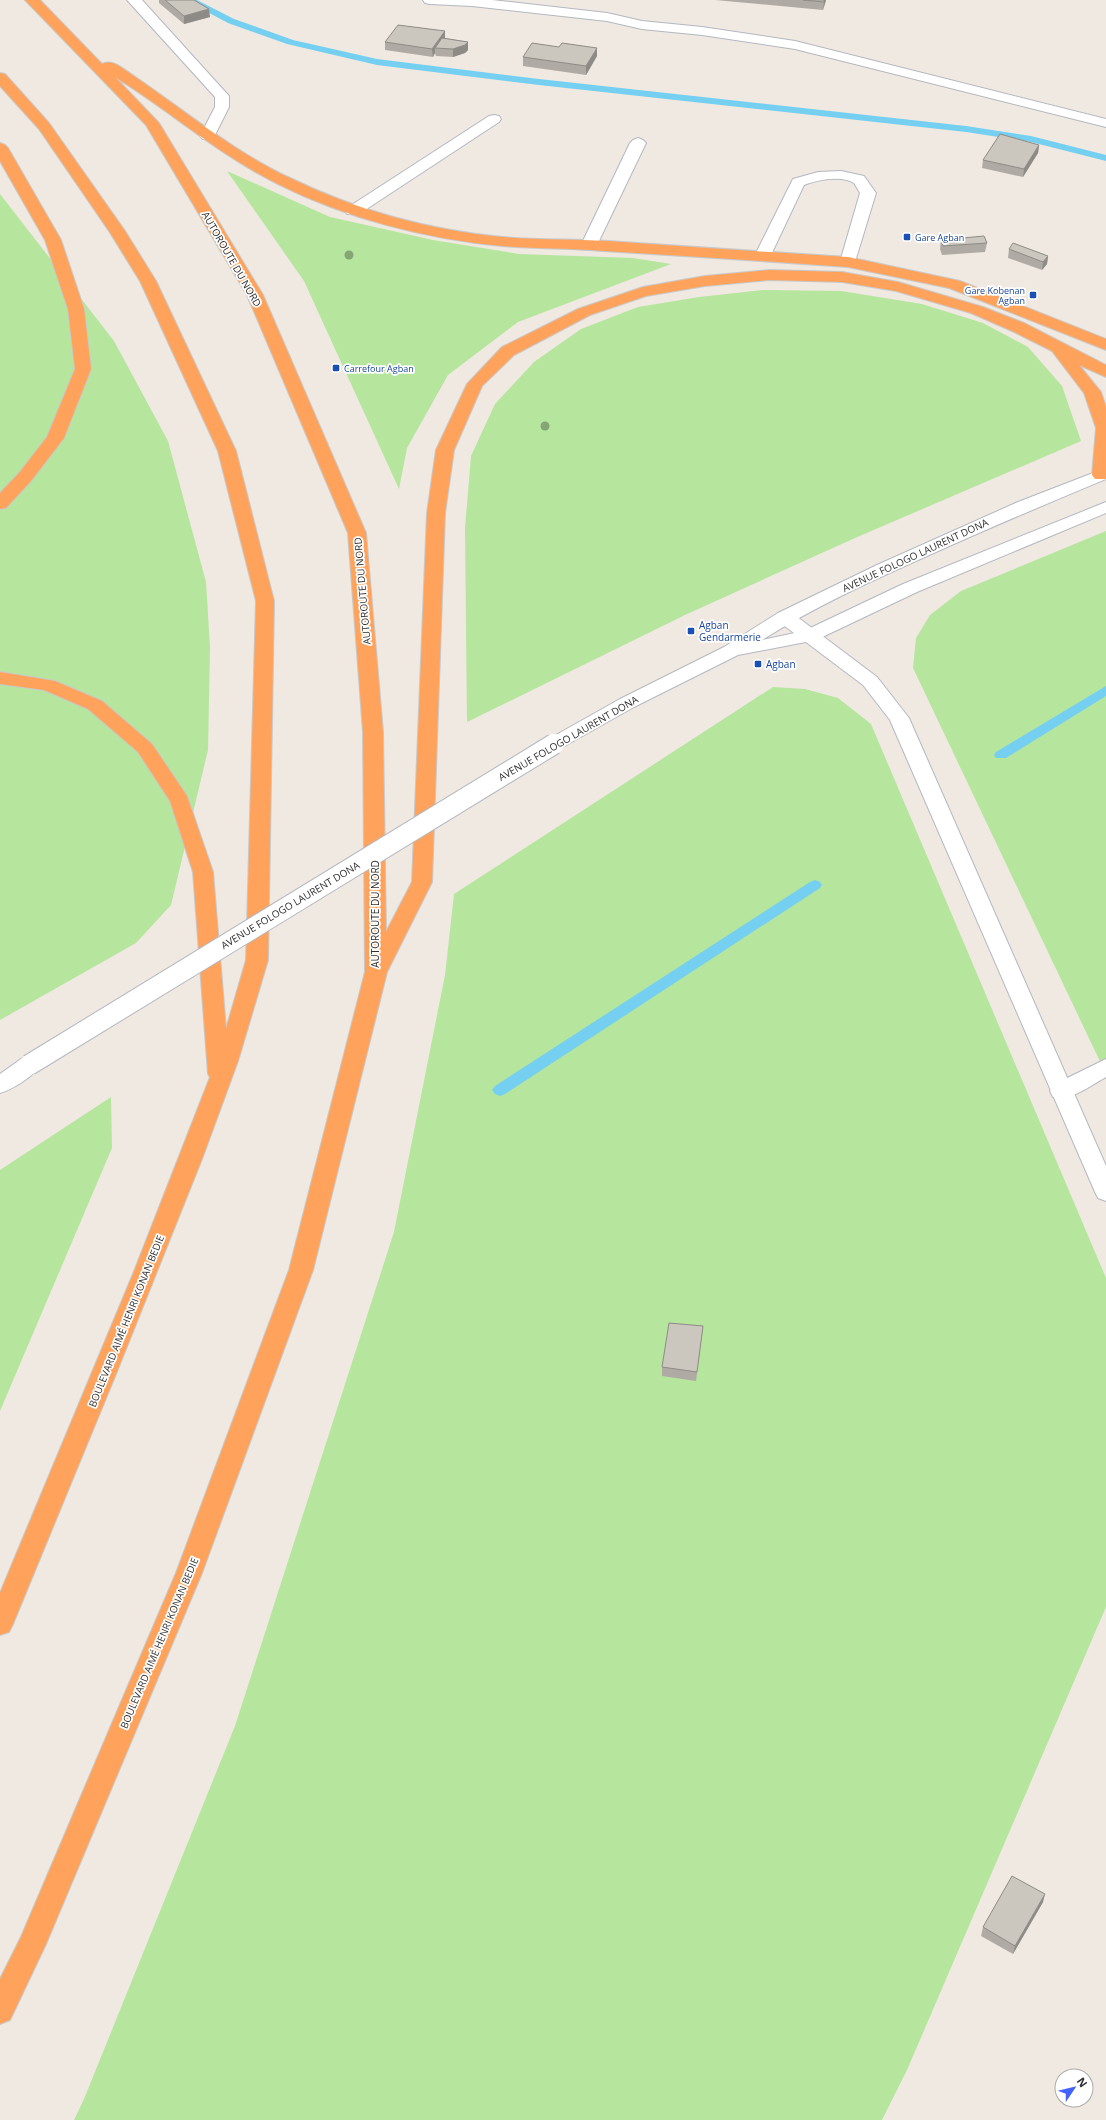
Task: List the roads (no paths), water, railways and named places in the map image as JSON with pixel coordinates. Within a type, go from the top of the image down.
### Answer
[{"type":"highway","name":"AUTOROUTE DU NORD","points":[[32,0],[152,123],[255,295],[357,533],[373,732],[376,972],[301,1270]]},
{"type":"highway","points":[[83,51],[137,83],[208,136],[286,184],[353,211],[417,228],[480,238],[560,246],[589,245],[762,256],[848,262],[874,266],[954,284],[1106,344]]},
{"type":"highway","points":[[0,77],[44,126],[117,231],[148,281],[227,451],[265,601],[256,960],[243,1013],[219,1084]]},
{"type":"highway","points":[[0,148],[52,240],[76,310],[83,369],[55,438],[25,477],[0,504]]},
{"type":"highway","points":[[376,972],[422,882],[436,513],[445,450],[463,407],[475,384],[508,351],[584,312],[643,292],[705,281],[769,275],[842,277],[898,287],[977,310],[1018,327],[1106,372]]},
{"type":"highway","points":[[1056,346],[1092,392],[1105,428],[1104,474]]},
{"type":"highway","points":[[0,678],[48,685],[95,705],[145,748],[180,800],[203,872],[219,1084]]},
{"type":"highway","name":"BOULEVARD AIMÉ HENRI KONAN BEDIE","points":[[0,1624],[106,1373],[219,1084]]},
{"type":"highway","name":"BOULEVARD AIMÉ HENRI KONAN BEDIE","points":[[0,2010],[32,1944],[189,1573],[301,1270]]},
{"type":"main road","points":[[134,0],[222,96],[222,107],[208,136]]},
{"type":"main road","points":[[430,0],[472,2],[607,17],[642,25],[795,44],[848,57],[917,77],[1106,123]]},
{"type":"main road","points":[[353,211],[494,119]]},
{"type":"main road","points":[[589,245],[638,143]]},
{"type":"main road","points":[[762,256],[798,182],[811,176],[855,177],[867,187],[868,193],[848,262]]},
{"type":"main road","name":"AVENUE FOLOGO LAURENT DONA","points":[[0,1085],[29,1064],[554,744],[627,703],[731,651],[785,617],[883,569],[1024,506],[1104,474]]},
{"type":"main road","name":"AVENUE FOLOGO LAURENT DONA","points":[[731,651],[808,636],[910,588],[1106,507]]},
{"type":"main road","points":[[785,617],[808,636],[870,681],[900,718],[1106,1192]]},
{"type":"main road","points":[[1061,1091],[1106,1067]]},
{"type":"waterway","points":[[190,0],[231,21],[290,42],[377,62],[539,82],[966,129],[1031,139],[1106,158]]},
{"type":"waterway","points":[[1001,755],[1106,690]]},
{"type":"waterway","points":[[500,1090],[815,885]]},
{"type":"place","name":"Gare Agban","points":[[907,237]]},
{"type":"place","name":"Gare Kobenan Agban","points":[[1033,295]]},
{"type":"place","name":"Carrefour Agban","points":[[336,368]]},
{"type":"place","name":"Agban Gendarmerie","points":[[691,631]]},
{"type":"place","name":"Agban","points":[[758,664]]}]
